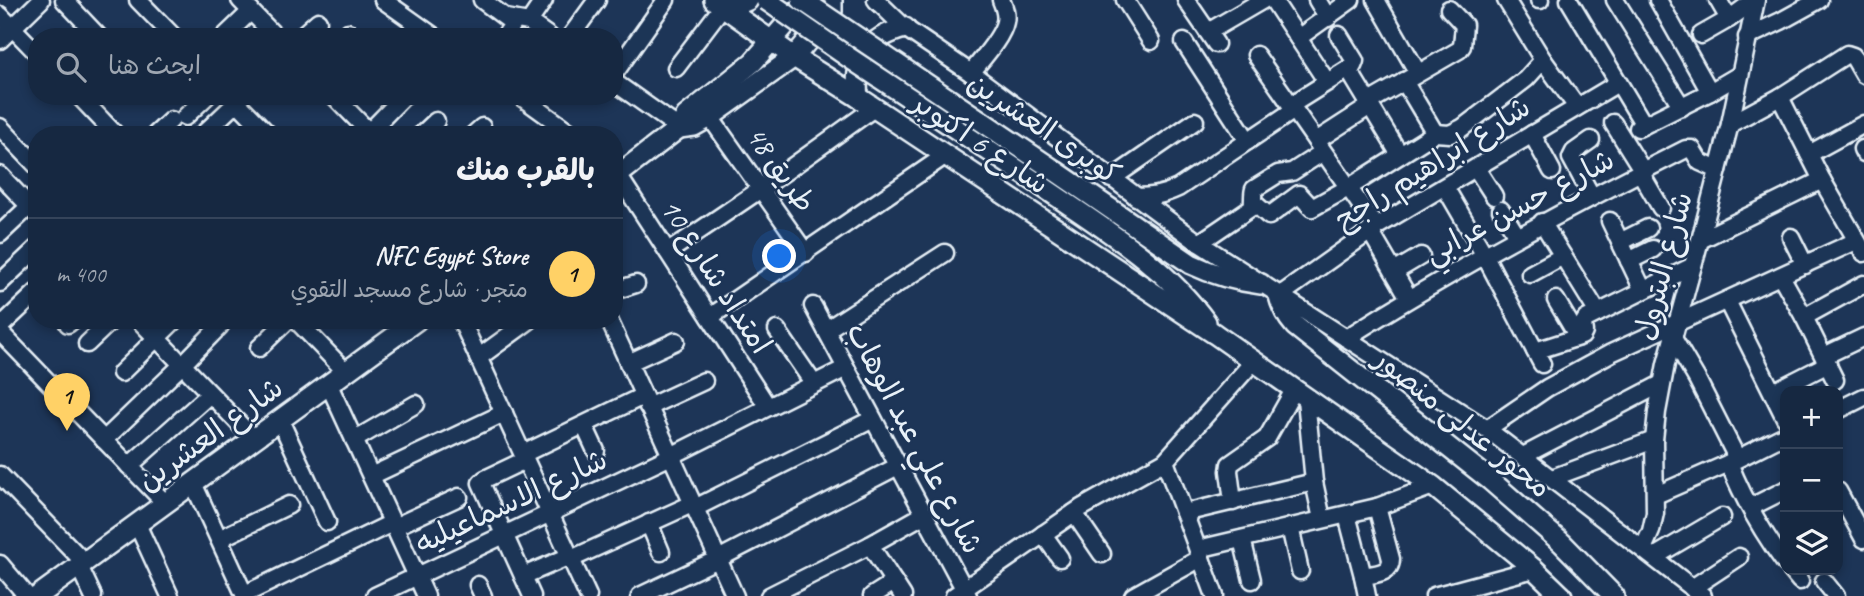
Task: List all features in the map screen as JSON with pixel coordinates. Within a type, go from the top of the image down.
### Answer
[{"type":"main road","points":[[718,3],[739,4],[748,0]]},
{"type":"main road","name":"كوبرى العشرين","points":[[766,0],[848,57],[1191,264],[1237,281],[1261,284]]},
{"type":"main road","points":[[623,168],[679,128],[686,116],[753,62],[804,0]]},
{"type":"main road","name":"كوبرى العشرين","points":[[804,0],[1048,179],[1156,267],[1188,299],[1215,334]]},
{"type":"main road","points":[[679,128],[694,126],[710,117],[794,57],[832,12],[832,0]]},
{"type":"main road","name":"شارع 6 اكتوبر","points":[[718,3],[794,57],[1215,334]]},
{"type":"main road","points":[[866,102],[856,81],[859,65],[866,51],[890,32],[905,28]]},
{"type":"main road","name":"محور عدلى منصور","points":[[1279,296],[1287,318],[1295,327],[1490,480],[1562,543],[1614,596]]},
{"type":"main road","name":"شارع العشرين","points":[[38,596],[405,329]]},
{"type":"main road","points":[[1215,334],[1433,486],[1534,569],[1555,594]]},
{"type":"street","points":[[0,40],[41,0]]},
{"type":"street","points":[[64,0],[91,28]]},
{"type":"street","points":[[138,0],[165,28]]},
{"type":"street","points":[[383,0],[422,28]]},
{"type":"street","points":[[482,0],[506,18],[523,21],[535,28]]},
{"type":"street","points":[[515,28],[544,0]]},
{"type":"street","points":[[577,28],[597,0]]},
{"type":"street","points":[[623,61],[666,0]]},
{"type":"street","points":[[876,0],[905,28],[971,73],[1199,243],[1488,429],[1698,592],[1739,557]]},
{"type":"street","points":[[971,73],[999,35],[1005,22],[1005,9],[1001,0]]},
{"type":"street","points":[[1125,0],[1151,41]]},
{"type":"street","points":[[1190,1],[1212,38],[1263,0]]},
{"type":"street","points":[[1273,0],[1327,82]]},
{"type":"street","points":[[1317,0],[1328,18]]},
{"type":"street","points":[[1298,38],[1351,0]]},
{"type":"street","points":[[1376,0],[1435,133]]},
{"type":"street","points":[[1506,0],[1543,60],[1577,107]]},
{"type":"street","points":[[1569,0],[1641,127],[1740,75]]},
{"type":"street","points":[[1615,0],[1682,107]]},
{"type":"street","points":[[1658,0],[1710,92]]},
{"type":"street","points":[[1718,0],[1729,19]]},
{"type":"street","points":[[1701,35],[1756,0]]},
{"type":"street","name":"شارع البترول","points":[[1648,553],[1655,513],[1654,440],[1661,384],[1730,124],[1756,0]]},
{"type":"street","points":[[1747,37],[1819,0]]},
{"type":"street","points":[[676,68],[718,3]]},
{"type":"street","points":[[230,28],[246,6],[267,28]]},
{"type":"street","points":[[1449,9],[1464,25],[1462,46],[1459,50],[1374,99],[1292,172],[1278,174],[1254,189],[1254,202],[1271,216],[1298,194],[1312,208],[1435,133],[1450,134],[1462,128],[1525,79],[1543,60]]},
{"type":"street","points":[[0,15],[28,44]]},
{"type":"street","points":[[310,28],[318,21]]},
{"type":"street","points":[[1136,197],[1152,197],[1171,191],[1248,141],[1353,66],[1355,61],[1339,35]]},
{"type":"street","points":[[1184,42],[1248,141]]},
{"type":"street","points":[[1730,124],[1849,54],[1864,75]]},
{"type":"street","points":[[1256,55],[1348,188],[1409,298]]},
{"type":"street","points":[[1348,69],[1400,155]]},
{"type":"street","name":"شارع ابراهيم راجح","points":[[1279,296],[1373,229],[1618,83]]},
{"type":"street","points":[[623,88],[679,128]]},
{"type":"street","points":[[1488,429],[1578,370],[1676,331],[1727,301],[1805,265],[1860,247],[1780,97]]},
{"type":"street","points":[[667,252],[761,189],[866,102]]},
{"type":"street","points":[[88,105],[107,126]]},
{"type":"street","points":[[168,126],[196,105]]},
{"type":"street","points":[[210,126],[229,105]]},
{"type":"street","points":[[239,105],[258,126]]},
{"type":"street","points":[[344,105],[364,126]]},
{"type":"street","points":[[376,126],[396,105]]},
{"type":"street","points":[[532,105],[562,126]]},
{"type":"street","name":"طريق 48","points":[[710,117],[806,253]]},
{"type":"street","points":[[431,126],[436,121]]},
{"type":"street","points":[[1111,179],[1195,121]]},
{"type":"street","points":[[1613,123],[1661,208]]},
{"type":"street","points":[[1809,154],[1864,124]]},
{"type":"street","points":[[0,127],[28,157]]},
{"type":"street","points":[[1532,134],[1552,171]]},
{"type":"street","points":[[1591,140],[1574,152],[1571,158],[1592,197]]},
{"type":"street","name":"شارع حسن عرابي","points":[[1346,338],[1409,298],[1542,222],[1689,149],[1692,149],[1700,162],[1718,170]]},
{"type":"street","points":[[710,317],[946,155]]},
{"type":"street","points":[[1476,168],[1517,236]]},
{"type":"street","points":[[0,175],[28,201]]},
{"type":"street","name":"امتداد شارع 10","points":[[623,180],[768,407]]},
{"type":"street","points":[[1700,240],[1822,180]]},
{"type":"street","points":[[1445,187],[1485,254],[1539,357],[1578,337],[1584,332],[1584,321],[1693,266]]},
{"type":"street","points":[[1199,243],[1249,209],[1254,202]]},
{"type":"street","points":[[0,234],[28,211]]},
{"type":"street","points":[[1610,221],[1643,290]]},
{"type":"street","points":[[1542,222],[1598,313]]},
{"type":"street","points":[[1620,242],[1648,228]]},
{"type":"street","points":[[1791,237],[1805,265]]},
{"type":"street","points":[[1629,261],[1653,249]]},
{"type":"street","points":[[826,330],[946,253]]},
{"type":"street","points":[[1394,272],[1421,256]]},
{"type":"street","points":[[1530,274],[1563,256]]},
{"type":"street","points":[[0,283],[28,257]]},
{"type":"street","points":[[1781,276],[1835,380]]},
{"type":"street","points":[[623,288],[636,284]]},
{"type":"street","points":[[1804,317],[1864,284]]},
{"type":"street","points":[[1556,300],[1578,337]]},
{"type":"street","points":[[0,327],[28,301]]},
{"type":"street","points":[[1727,301],[1780,407]]},
{"type":"street","name":"شارع علي عبد الوهاب","points":[[813,306],[925,514],[963,594]]},
{"type":"street","points":[[88,344],[103,329]]},
{"type":"street","points":[[149,329],[254,439]]},
{"type":"street","points":[[121,373],[166,329]]},
{"type":"street","points":[[104,440],[217,329]]},
{"type":"street","points":[[258,348],[278,329]]},
{"type":"street","points":[[305,329],[346,372]]},
{"type":"street","points":[[465,329],[588,596]]},
{"type":"street","points":[[478,358],[518,329]]},
{"type":"street","points":[[613,329],[735,596]]},
{"type":"street","points":[[777,330],[814,384]]},
{"type":"street","points":[[1676,331],[1733,461],[1738,486],[1780,556]]},
{"type":"street","points":[[0,332],[166,503]]},
{"type":"street","points":[[1773,392],[1864,337]]},
{"type":"street","points":[[628,363],[676,341]]},
{"type":"street","points":[[963,594],[1073,513],[1165,461],[1253,362]]},
{"type":"street","name":"شارع الاسماعيليه","points":[[375,596],[671,456],[846,368]]},
{"type":"street","points":[[531,596],[481,484],[485,479],[584,425],[704,382]]},
{"type":"street","points":[[1523,456],[1661,384]]},
{"type":"street","points":[[329,385],[426,596]]},
{"type":"street","points":[[129,466],[211,394]]},
{"type":"street","points":[[1300,394],[1322,519]]},
{"type":"street","points":[[1233,502],[1230,464],[1267,438],[1300,394]]},
{"type":"street","points":[[354,440],[416,404]]},
{"type":"street","points":[[1843,409],[1862,404]]},
{"type":"street","points":[[371,476],[504,413]]},
{"type":"street","points":[[523,576],[693,506],[873,419]]},
{"type":"street","points":[[280,420],[327,522]]},
{"type":"street","points":[[584,425],[596,451]]},
{"type":"street","points":[[1656,495],[1780,438]]},
{"type":"street","points":[[1552,478],[1654,440]]},
{"type":"street","points":[[1165,461],[1215,596]]},
{"type":"street","points":[[640,596],[898,466]]},
{"type":"street","points":[[0,475],[82,564],[93,596]]},
{"type":"street","points":[[1184,513],[1314,482]]},
{"type":"street","points":[[193,484],[245,595],[459,497]]},
{"type":"street","points":[[1133,596],[1199,554],[1242,539],[1377,507],[1433,486]]},
{"type":"street","points":[[1751,507],[1780,492]]},
{"type":"street","points":[[1843,496],[1857,509],[1864,539]]},
{"type":"street","points":[[219,539],[289,505]]},
{"type":"street","points":[[1363,576],[1383,572],[1391,564],[1377,507]]},
{"type":"street","points":[[1073,513],[1102,554]]},
{"type":"street","points":[[769,596],[925,514]]},
{"type":"street","points":[[1347,515],[1367,596]]},
{"type":"street","points":[[1648,553],[1722,517]]},
{"type":"street","points":[[649,523],[662,552]]},
{"type":"street","points":[[137,524],[170,596]]},
{"type":"street","points":[[1290,527],[1300,571]]},
{"type":"street","points":[[1043,534],[1060,558]]},
{"type":"street","points":[[1242,539],[1252,580]]},
{"type":"street","points":[[870,545],[898,589],[872,596]]},
{"type":"street","points":[[0,564],[27,596]]},
{"type":"street","points":[[1434,596],[1534,569]]},
{"type":"street","points":[[1159,581],[1168,596]]},
{"type":"street","points":[[1824,581],[1836,596]]},
{"type":"place","name":"NFC Egypt Store","points":[[67,431]]}]
